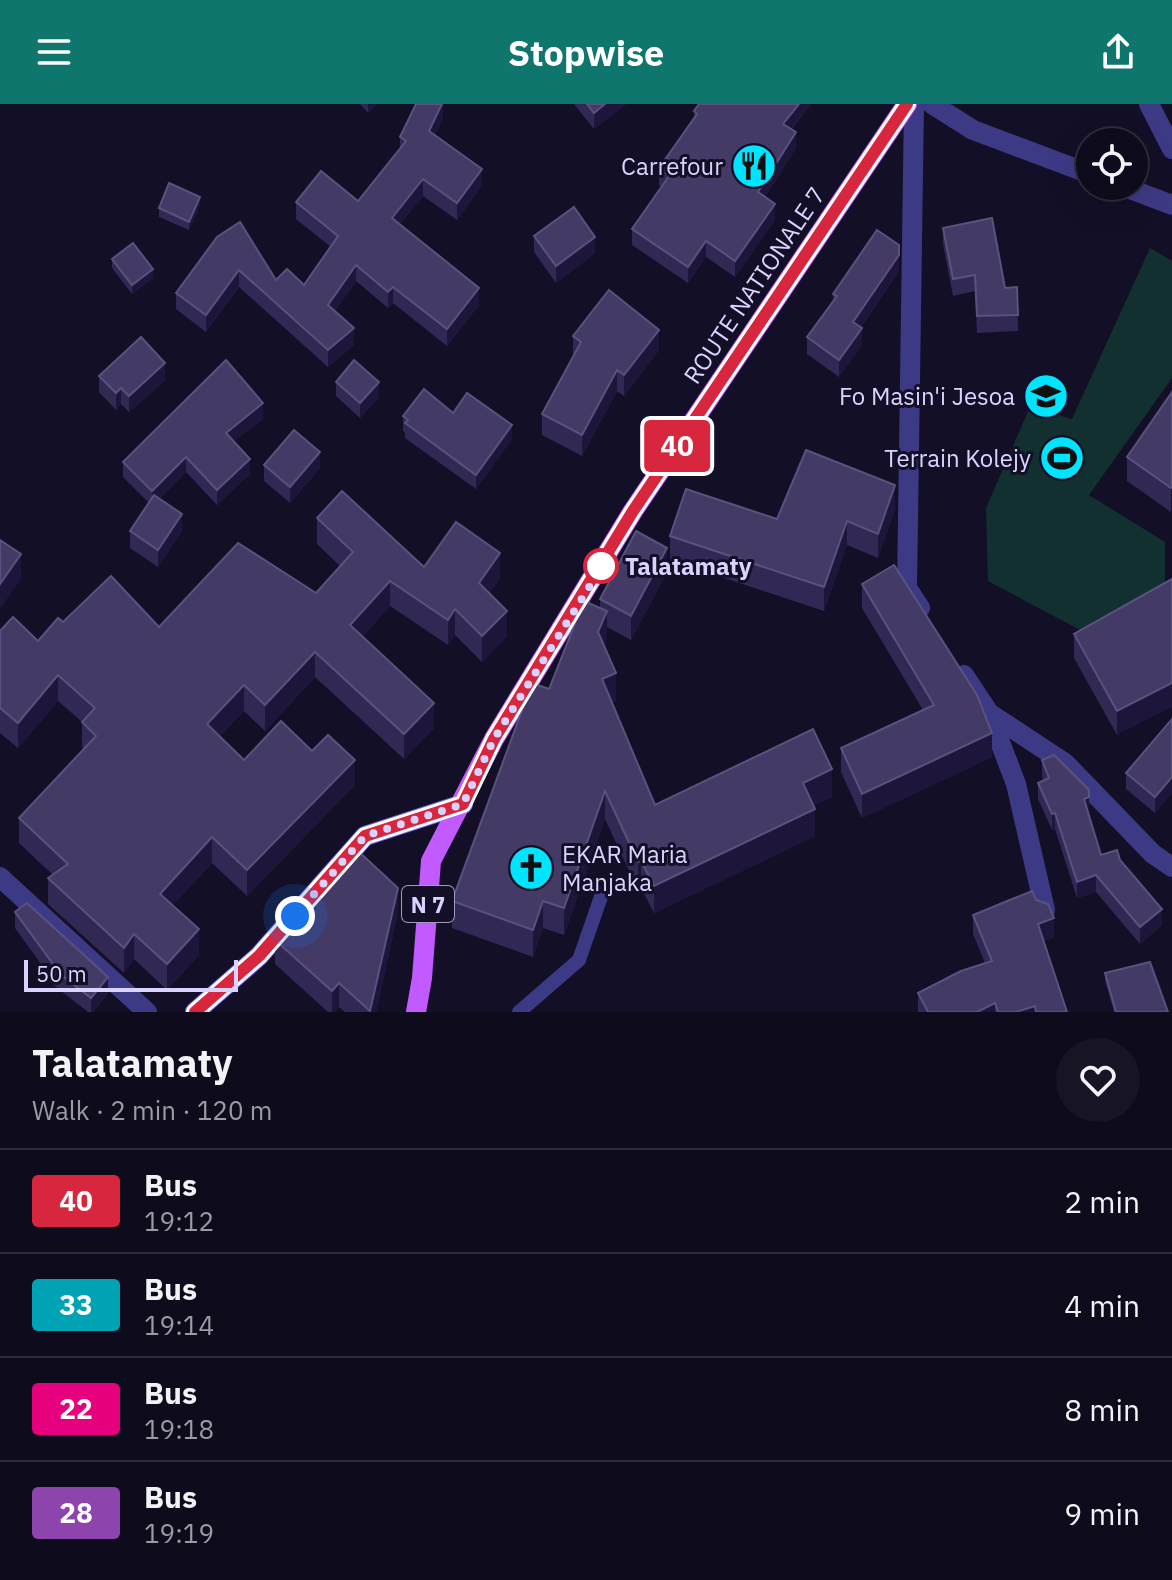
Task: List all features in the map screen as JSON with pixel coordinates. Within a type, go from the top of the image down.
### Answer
[{"type":"main road","name":"ROUTE NATIONALE 7","points":[[416,1012],[422,978],[431,861],[494,739],[633,511],[907,104]]},
{"type":"street","points":[[914,104],[907,588],[932,625]]},
{"type":"street","points":[[932,104],[973,130],[1076,169]]},
{"type":"street","points":[[1149,104],[1172,149]]},
{"type":"street","points":[[1148,196],[1172,205]]},
{"type":"street","points":[[956,663],[989,713],[1016,784],[1045,910]]},
{"type":"street","points":[[989,713],[1065,763],[1153,854],[1172,867]]},
{"type":"street","points":[[195,1012],[259,956],[365,836],[463,804]]},
{"type":"street","points":[[0,877],[147,1012]]},
{"type":"lane","points":[[519,1012],[579,960],[603,891]]},
{"type":"green space","name":"Terrain Kolejy","points":[[1150,248],[1172,261],[1172,378],[1089,495],[1165,542],[1165,591],[1080,630],[988,581],[986,508],[1030,407],[1072,419]]},
{"type":"building","points":[[416,104],[442,104],[429,131],[482,169],[457,203],[423,179],[392,218],[479,288],[447,329],[393,287],[388,292],[356,265],[328,305],[354,328],[328,350],[239,270],[206,315],[176,293],[217,237],[240,222],[276,280],[287,269],[304,285],[338,236],[296,202],[321,171],[358,201],[406,141],[400,137]]},
{"type":"building","points":[[587,104],[605,104],[594,113]]},
{"type":"building","points":[[699,104],[799,104],[783,124],[796,132],[758,192],[775,204],[735,261],[706,241],[688,267],[632,229],[669,176],[659,168],[697,114],[694,111]]},
{"type":"building","points":[[169,183],[200,197],[189,222],[159,208]]},
{"type":"building","points":[[574,207],[595,237],[556,266],[534,236]]},
{"type":"building","points":[[992,218],[1005,288],[1017,287],[1018,315],[977,316],[975,275],[953,279],[943,228]]},
{"type":"building","points":[[877,230],[899,245],[899,255],[853,322],[862,328],[839,360],[807,337],[837,296],[833,294]]},
{"type":"building","points":[[133,243],[153,269],[132,285],[112,259]]},
{"type":"building","points":[[609,290],[659,330],[624,375],[617,370],[582,435],[542,414],[581,342],[573,336]]},
{"type":"building","points":[[141,337],[165,363],[129,396],[121,388],[116,393],[99,376]]},
{"type":"building","points":[[226,360],[263,403],[226,433],[250,459],[217,490],[186,457],[152,491],[123,462]]},
{"type":"building","points":[[354,360],[379,382],[360,403],[336,382]]},
{"type":"building","points":[[424,389],[453,413],[467,393],[512,425],[476,475],[405,423],[408,420],[403,416]]},
{"type":"building","points":[[1172,392],[1172,487],[1171,488],[1127,457]]},
{"type":"building","points":[[294,430],[320,452],[290,487],[264,465]]},
{"type":"building","points":[[806,450],[895,485],[878,534],[847,521],[824,587],[670,536],[686,489],[777,519]]},
{"type":"building","points":[[342,491],[424,567],[456,522],[500,553],[479,583],[507,611],[482,636],[455,609],[448,620],[390,581],[350,625],[434,703],[404,734],[315,652],[265,705],[244,685],[207,724],[244,760],[281,721],[312,751],[328,735],[355,760],[247,870],[212,837],[160,894],[199,929],[167,964],[134,934],[124,948],[48,878],[68,864],[19,818],[96,736],[82,722],[95,708],[58,675],[18,723],[0,708],[0,631],[13,617],[38,641],[58,618],[63,622],[111,576],[159,627],[238,543],[316,593],[353,552],[317,518]]},
{"type":"building","points":[[154,495],[182,514],[158,550],[130,531]]},
{"type":"building","points":[[636,531],[667,548],[631,616],[600,599]]},
{"type":"building","points":[[0,540],[21,554],[0,584]]},
{"type":"building","points":[[894,565],[977,695],[992,733],[862,794],[841,748],[934,705],[862,584]]},
{"type":"building","points":[[1172,579],[1172,683],[1117,711],[1074,634]]},
{"type":"building","points":[[584,601],[607,611],[598,632],[616,673],[602,679],[655,805],[813,729],[832,769],[803,783],[815,809],[654,886],[641,861],[638,862],[605,791],[564,908],[543,901],[533,930],[452,901],[532,683],[549,689]]},
{"type":"building","points":[[1172,719],[1172,777],[1155,797],[1126,773]]},
{"type":"building","points":[[1054,755],[1089,790],[1089,797],[1084,799],[1101,855],[1117,850],[1120,860],[1162,909],[1140,927],[1096,875],[1077,882],[1055,813],[1052,814],[1038,783],[1049,778],[1042,760]]},
{"type":"building","points":[[357,850],[398,888],[370,1011],[339,983],[332,991],[275,940]]},
{"type":"building","points":[[1032,891],[1036,900],[1048,904],[1054,918],[1038,924],[1067,1012],[1036,1012],[1035,1006],[1016,1012],[998,1012],[995,1003],[977,1012],[928,1012],[918,993],[961,971],[992,961],[973,915]]},
{"type":"building","points":[[27,903],[108,977],[91,998],[51,967],[53,964],[15,912]]},
{"type":"building","points":[[1150,962],[1168,1012],[1116,1012],[1105,973]]},
{"type":"bus line","name":"40","points":[[195,1012],[259,956],[365,836],[463,804],[494,739],[608,557],[633,511],[907,104]]},
{"type":"place","name":"Carrefour","points":[[754,166]]},
{"type":"place","name":"Fo Masin'i Jesoa","points":[[1046,396]]},
{"type":"place","name":"Terrain Kolejy","points":[[1062,458]]},
{"type":"place","name":"Talatamaty","points":[[601,566]]},
{"type":"place","name":"EKAR Maria Manjaka","points":[[531,868]]},
{"type":"route","points":[[295,916],[365,836],[463,804],[494,739],[608,557],[601,566]]}]
